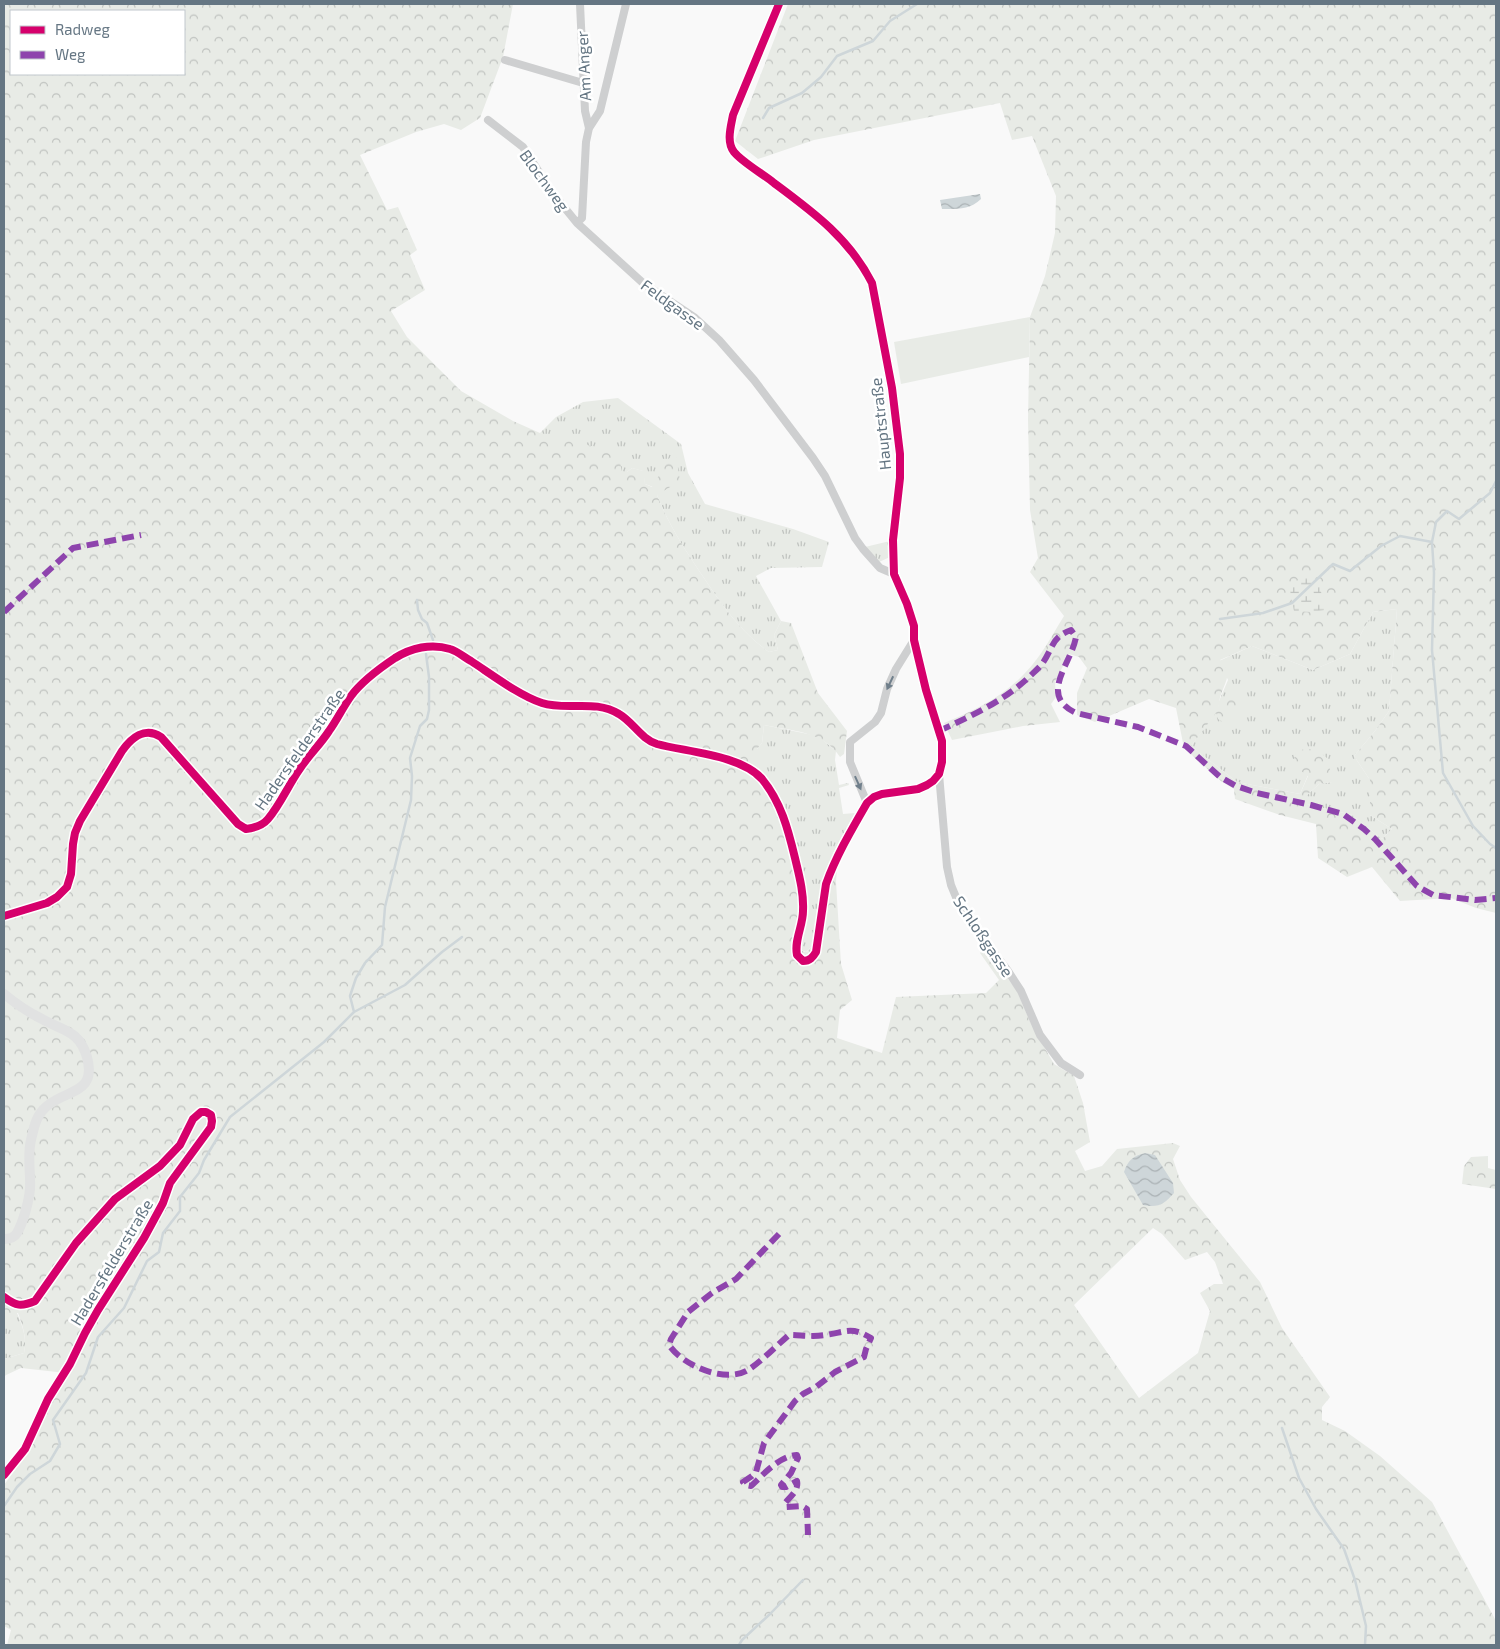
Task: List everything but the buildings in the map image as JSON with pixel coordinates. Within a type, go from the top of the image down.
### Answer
[{"type":"street","name":"Am Anger","points":[[580,4],[585,111],[589,128]]},
{"type":"street","points":[[577,223],[582,218],[586,142],[589,128],[600,111],[626,4]]},
{"type":"street","name":"Hauptstraße","points":[[779,4],[733,115],[730,133],[731,142],[734,152],[831,228],[846,243],[865,269],[872,284],[892,388],[900,454],[900,478],[893,540],[894,574],[914,626],[914,640],[926,690],[942,741],[942,762],[939,774]]},
{"type":"street","points":[[505,60],[583,83]]},
{"type":"street","name":"Blochweg","points":[[488,120],[523,147],[551,191],[577,223]]},
{"type":"street","name":"Feldgasse","points":[[577,223],[643,283],[694,317],[731,354],[765,393],[813,458],[827,480],[855,538],[863,549],[880,568],[894,574]]},
{"type":"street","points":[[914,640],[896,669],[887,689],[878,718],[850,742],[850,762],[867,803],[874,797],[882,794],[918,789],[933,781],[939,774]]},
{"type":"street","name":"Hadersfelderstraße","points":[[4,916],[47,903],[57,897],[67,887],[71,874],[72,844],[80,821],[122,751],[137,735],[150,733],[161,737],[238,824],[246,829],[256,828],[267,821],[352,694],[373,674],[395,658],[412,649],[431,646],[451,649],[522,693],[541,702],[558,706],[587,704],[609,709],[618,713],[641,734],[656,743],[705,754],[744,766],[761,778],[778,803],[785,819],[799,875],[803,898],[803,913],[796,950],[798,958],[803,961],[809,960],[816,952],[826,884],[838,856],[867,803]]},
{"type":"street","name":"Schloßgasse","points":[[939,774],[946,867],[950,885],[972,924],[1021,991],[1040,1035],[1060,1063],[1080,1075]]},
{"type":"street","points":[[4,994],[17,1005],[44,1021],[70,1032],[81,1042],[89,1068],[88,1079],[80,1089],[58,1098],[46,1106],[36,1118],[29,1148],[30,1190],[26,1209],[16,1234],[9,1239],[4,1239]]},
{"type":"street","name":"Hadersfelderstraße","points":[[4,1296],[12,1303],[24,1306],[34,1301],[76,1243],[114,1199],[160,1166],[180,1145],[193,1119],[201,1112],[206,1112],[210,1115],[211,1126],[170,1183],[144,1238],[84,1334],[70,1364],[48,1400],[25,1449],[4,1475]]},
{"type":"green space","points":[[4,4],[513,4],[503,57],[480,118],[461,130],[444,124],[416,132],[360,155],[387,210],[398,207],[417,250],[410,255],[425,290],[391,311],[407,337],[461,391],[513,421],[540,433],[603,449],[620,462],[622,472],[627,472],[632,468],[644,471],[645,484],[652,487],[675,449],[680,481],[657,495],[679,539],[727,610],[759,645],[769,652],[778,650],[774,635],[781,621],[791,623],[818,693],[847,731],[844,754],[840,757],[833,748],[816,737],[764,725],[762,743],[757,749],[764,762],[758,768],[764,775],[803,875],[800,942],[801,950],[804,952],[807,952],[811,947],[822,891],[833,853],[838,855],[836,882],[841,964],[852,1000],[840,1010],[837,1038],[882,1053],[896,997],[986,993],[999,980],[980,953],[985,947],[1017,991],[1032,1026],[1054,1064],[1074,1076],[1083,1103],[1090,1142],[1075,1151],[1085,1171],[1102,1166],[1117,1149],[1173,1143],[1180,1146],[1173,1159],[1180,1180],[1191,1197],[1260,1282],[1282,1328],[1330,1397],[1322,1407],[1322,1420],[1345,1431],[1380,1456],[1432,1502],[1496,1621],[1496,1645],[7,1645],[11,1630],[4,1626],[4,1485],[25,1456],[44,1413],[66,1373],[21,1368],[4,1376],[4,1359],[24,1353],[25,1337],[18,1313],[4,1313]],"holes":[[[1153,1228],[1162,1234],[1185,1260],[1207,1252],[1215,1262],[1223,1284],[1214,1284],[1200,1293],[1210,1311],[1198,1353],[1139,1398],[1074,1305]]]},
{"type":"green space","points":[[788,4],[1496,4],[1496,913],[1476,908],[1451,898],[1400,901],[1372,867],[1347,877],[1318,858],[1316,824],[1280,815],[1235,799],[1234,789],[1221,781],[1184,748],[1176,708],[1149,699],[1095,722],[1077,715],[1077,693],[1087,668],[1079,657],[1069,654],[1055,682],[1056,697],[1051,704],[1060,722],[1023,726],[952,740],[944,723],[988,702],[1016,682],[1031,667],[1064,616],[1030,572],[1038,558],[1030,510],[1028,420],[1030,317],[1045,276],[1055,233],[1056,196],[1032,136],[1012,140],[1000,103],[814,140],[758,159],[735,141]],"holes":[[[1397,609],[1389,711],[1354,756],[1370,780],[1370,815],[1392,829],[1382,839],[1352,815],[1307,804],[1307,795],[1319,784],[1333,782],[1327,758],[1315,749],[1296,750],[1293,765],[1308,776],[1300,794],[1237,782],[1191,746],[1216,713],[1218,719],[1225,723],[1233,717],[1243,704],[1231,693],[1219,707],[1228,670],[1220,660],[1252,646],[1313,670],[1350,654],[1373,612]]]},
{"type":"green space","points":[[1030,317],[1029,357],[901,384],[894,342]]},
{"type":"green space","points":[[618,398],[681,444],[688,473],[705,504],[793,529],[829,542],[822,567],[771,568],[756,576],[781,621],[774,635],[778,650],[769,652],[750,637],[734,620],[692,560],[667,518],[657,495],[675,450],[653,487],[645,484],[643,471],[632,468],[627,472],[622,472],[540,433],[556,417],[583,402]]},
{"type":"green space","points":[[890,541],[890,557],[879,562],[865,547]]},
{"type":"green space","points":[[1314,576],[1320,587],[1325,610],[1312,612],[1294,611],[1289,585],[1300,579]]},
{"type":"green space","points":[[1397,609],[1389,711],[1354,756],[1370,780],[1370,815],[1392,829],[1382,839],[1352,815],[1307,804],[1307,795],[1319,784],[1332,782],[1308,775],[1300,794],[1237,782],[1191,746],[1219,708],[1219,701],[1228,680],[1219,661],[1252,646],[1313,670],[1350,654],[1373,612]]},
{"type":"green space","points":[[764,725],[818,736],[836,751],[835,760],[839,785],[848,783],[849,785],[839,788],[843,814],[855,813],[833,853],[822,891],[811,947],[806,952],[801,950],[764,775],[758,767],[757,749],[762,743]]},
{"type":"green space","points":[[1488,1156],[1488,1168],[1496,1170],[1496,1189],[1462,1184],[1464,1166],[1471,1157]]},
{"type":"green space","points":[[4,1313],[17,1313],[23,1328],[25,1342],[24,1353],[4,1359]]},
{"type":"water","points":[[980,194],[981,199],[972,205],[963,208],[942,209],[940,200]]},
{"type":"water","points":[[1145,1153],[1155,1155],[1173,1183],[1174,1193],[1164,1202],[1153,1206],[1143,1205],[1124,1172],[1127,1164],[1132,1159]]},
{"type":"waterway","points":[[763,118],[769,108],[802,93],[821,77],[837,56],[873,41],[890,21],[917,4]]},
{"type":"waterway","points":[[1496,481],[1490,493],[1459,519],[1447,511],[1436,522],[1432,542],[1434,573],[1432,650],[1443,773],[1473,826],[1496,848]]},
{"type":"waterway","points":[[1220,619],[1263,613],[1292,603],[1333,564],[1350,571],[1381,546],[1400,536],[1432,542]]},
{"type":"waterway","points":[[417,600],[418,610],[422,619],[427,623],[433,640]]},
{"type":"waterway","points":[[354,1012],[350,996],[356,978],[365,963],[382,945],[385,907],[411,800],[412,776],[410,758],[420,726],[427,719],[429,710],[429,677],[426,654]]},
{"type":"waterway","points":[[4,1506],[17,1487],[30,1474],[50,1461],[60,1444],[53,1420],[86,1373],[98,1337],[124,1308],[147,1261],[159,1252],[163,1233],[180,1211],[180,1197],[199,1173],[204,1160],[230,1117],[324,1042],[354,1012],[405,985],[462,937]]},
{"type":"waterway","points":[[1282,1428],[1299,1478],[1316,1509],[1344,1549],[1355,1580],[1366,1626],[1365,1645]]},
{"type":"waterway","points":[[739,1645],[803,1580]]},
{"type":"marked path","points":[[4,612],[73,548],[141,535]]},
{"type":"marked path","points":[[939,731],[986,708],[1018,687],[1042,664],[1056,640],[1071,630],[1076,637],[1058,688],[1059,697],[1065,706],[1076,713],[1138,727],[1186,746],[1220,777],[1236,786],[1343,814],[1375,839],[1417,886],[1433,895],[1475,900],[1496,898]]},
{"type":"marked path","points":[[779,1234],[736,1279],[712,1293],[688,1312],[669,1345],[675,1352],[694,1365],[716,1374],[728,1375],[739,1374],[748,1370],[789,1335],[820,1336],[853,1331],[871,1338],[864,1357],[835,1372],[795,1401],[764,1443],[756,1472],[743,1482],[751,1486],[778,1462],[797,1455],[798,1458],[791,1473],[781,1485],[786,1487],[797,1481],[796,1490],[785,1503],[786,1507],[802,1506],[807,1509],[808,1535]]},
{"type":"cycle path","points":[[4,916],[47,903],[57,897],[67,887],[71,874],[75,833],[80,821],[122,751],[134,738],[144,733],[155,734],[161,737],[238,824],[246,829],[255,827],[261,825],[272,814],[295,776],[335,722],[355,690],[377,670],[401,654],[414,649],[436,646],[455,651],[533,700],[552,705],[591,706],[610,710],[624,717],[651,742],[727,759],[753,771],[769,788],[779,806],[786,826],[803,898],[803,917],[796,949],[797,955],[803,961],[812,957],[816,952],[826,884],[839,853],[867,803],[874,797],[882,794],[918,789],[933,781],[939,774],[942,762],[942,741],[926,690],[914,640],[914,626],[894,574],[893,540],[900,478],[900,454],[892,388],[872,283],[852,252],[829,227],[803,205],[742,160],[734,152],[730,144],[733,115],[779,4]]},
{"type":"cycle path","points":[[4,1297],[19,1305],[35,1301],[76,1243],[115,1199],[160,1166],[180,1145],[193,1119],[201,1112],[211,1115],[211,1127],[170,1183],[163,1203],[144,1238],[98,1310],[70,1364],[48,1399],[25,1449],[4,1475]]}]
